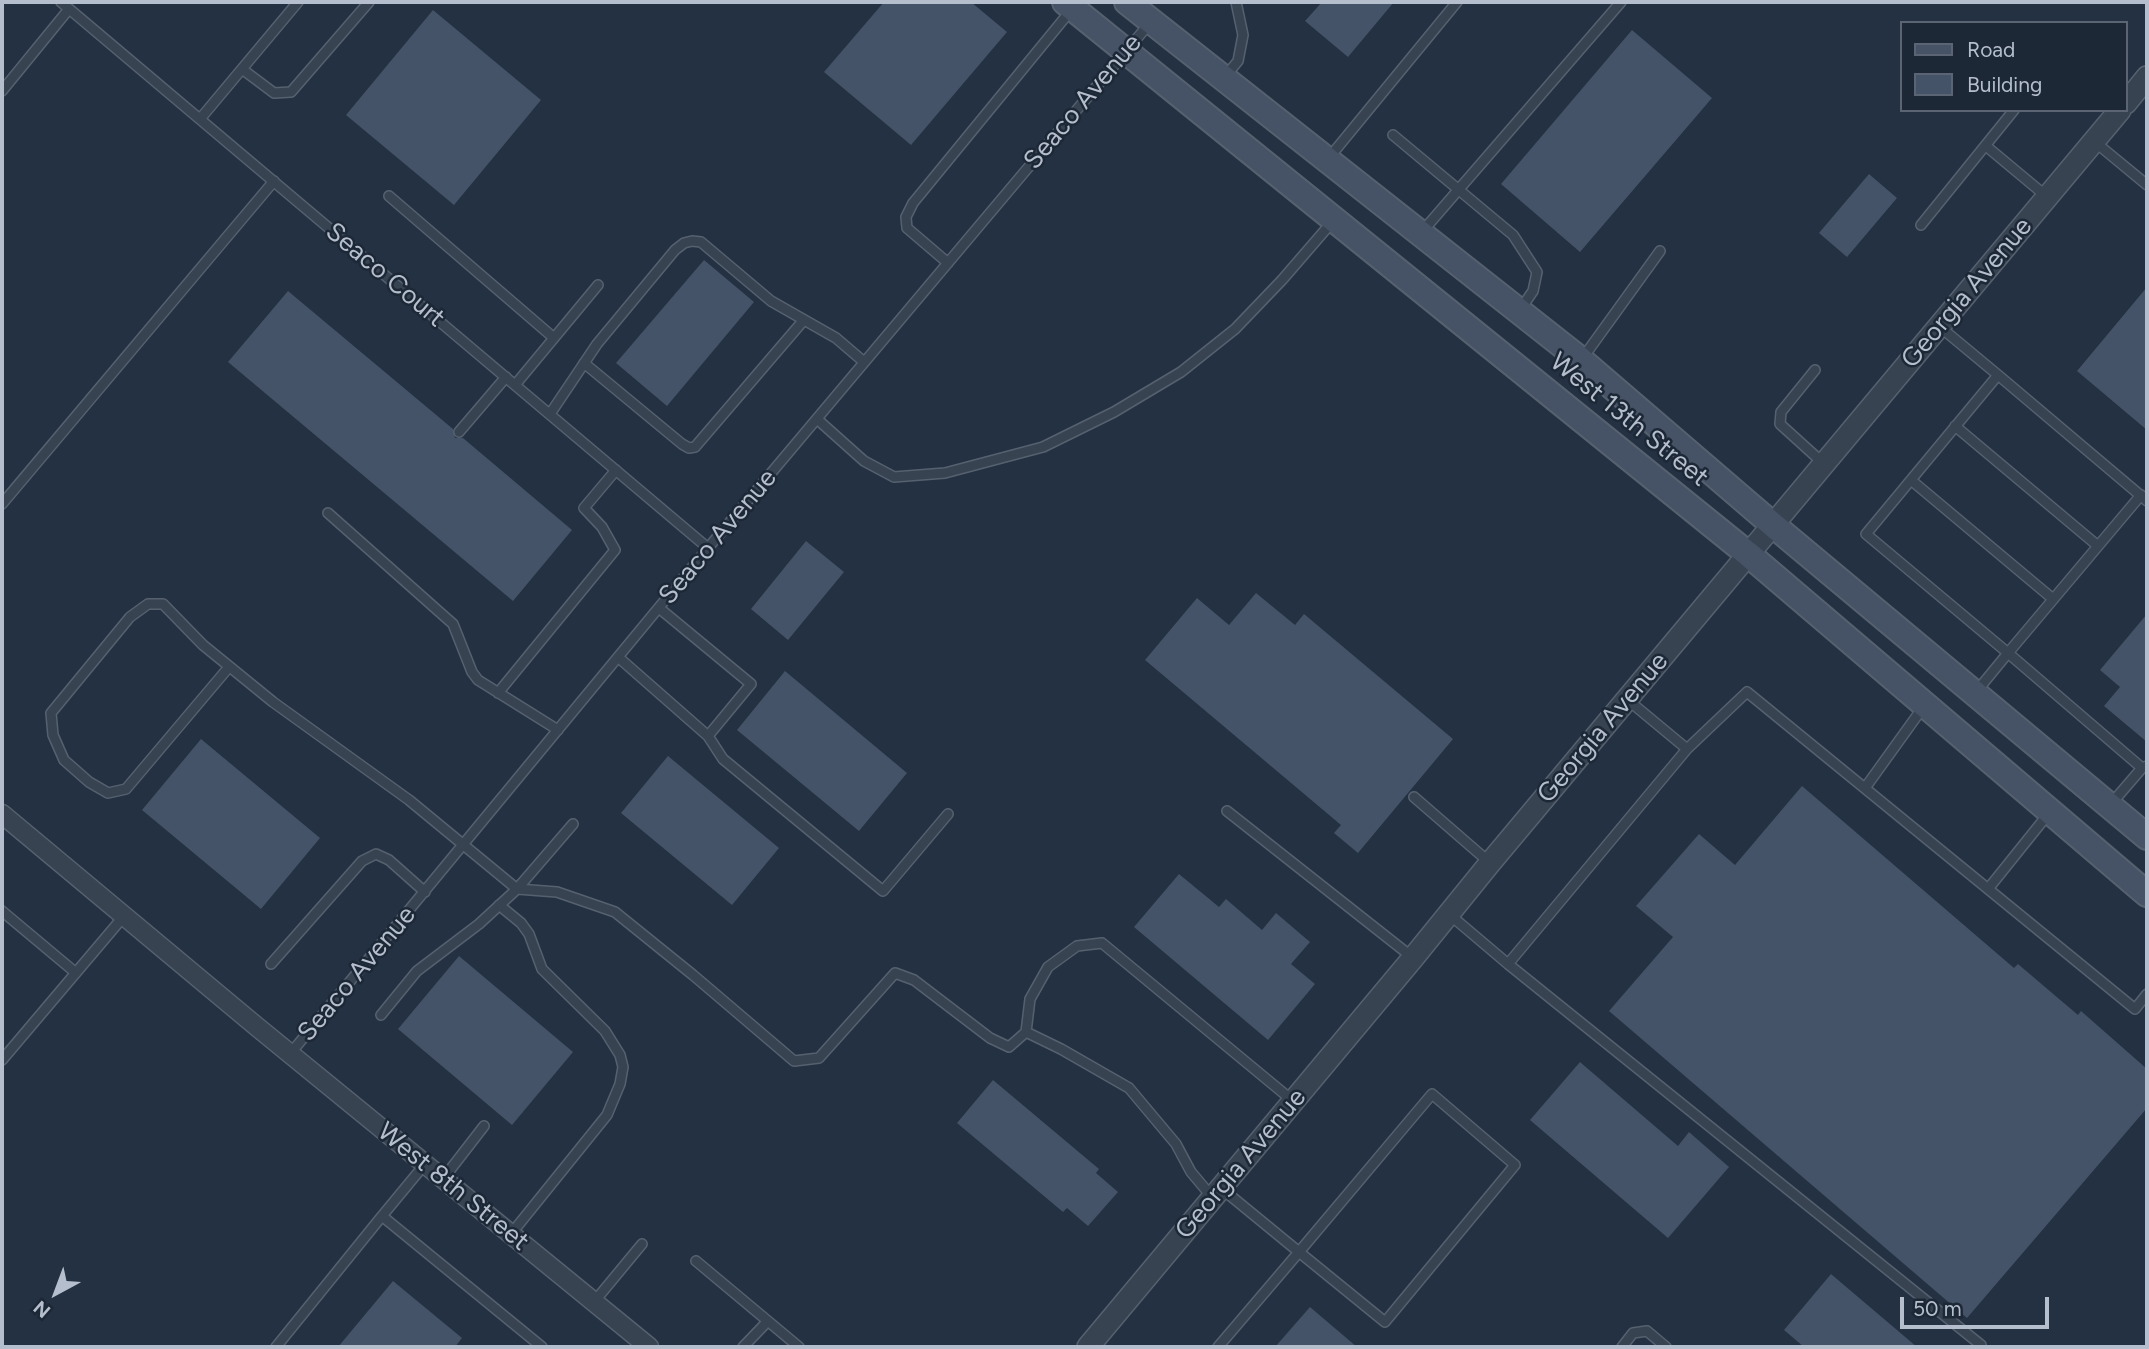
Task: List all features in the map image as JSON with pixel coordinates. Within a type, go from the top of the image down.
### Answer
[{"type":"main road","name":"West 13th Street","points":[[1127,2],[1581,360],[1773,525],[2146,835]]},
{"type":"main road","name":"West 13th Street","points":[[1069,5],[1748,554],[2147,894]]},
{"type":"street","points":[[2128,101],[2147,78]]},
{"type":"street","name":"Georgia Avenue","points":[[1087,1347],[2118,112]]},
{"type":"street","name":"West 8th Street","points":[[2,814],[256,1027],[649,1347]]},
{"type":"lane","name":"Seaco Court","points":[[61,2],[709,548]]},
{"type":"lane","points":[[200,119],[298,2]]},
{"type":"lane","points":[[242,69],[274,93],[291,92],[369,2]]},
{"type":"lane","points":[[1223,79],[1238,61],[1243,35],[1236,2]]},
{"type":"lane","points":[[1327,161],[1457,2]]},
{"type":"lane","points":[[1420,234],[1621,2]]},
{"type":"lane","points":[[948,263],[907,228],[906,216],[1069,5]]},
{"type":"lane","points":[[2,91],[69,9]]},
{"type":"lane","name":"Seaco Avenue","points":[[290,1054],[618,657],[1150,22]]},
{"type":"lane","points":[[1920,225],[2012,112]]},
{"type":"lane","points":[[1393,135],[1513,235],[1536,272],[1533,291],[1519,311]]},
{"type":"lane","points":[[2094,141],[2147,185]]},
{"type":"lane","points":[[1986,146],[2047,198]]},
{"type":"lane","points":[[2,504],[274,181]]},
{"type":"lane","points":[[388,196],[554,338]]},
{"type":"lane","points":[[817,419],[864,461],[894,477],[945,473],[1043,447],[1114,412],[1181,372],[1235,329],[1334,219]]},
{"type":"lane","points":[[550,414],[597,344],[675,250],[692,241],[701,242],[771,301],[836,338],[864,362]]},
{"type":"lane","points":[[1581,360],[1660,251]]},
{"type":"lane","points":[[515,385],[598,285]]},
{"type":"lane","points":[[584,363],[682,444],[689,448],[695,447],[803,321]]},
{"type":"lane","points":[[1939,326],[2144,498],[2098,546],[1975,693]]},
{"type":"lane","points":[[1815,370],[1781,412],[1780,424],[1824,464]]},
{"type":"lane","points":[[1997,375],[1866,534],[2145,767],[2110,806]]},
{"type":"lane","points":[[459,432],[506,377]]},
{"type":"lane","points":[[1955,426],[2098,546]]},
{"type":"lane","points":[[498,693],[615,550],[602,527],[584,508],[617,470]]},
{"type":"lane","points":[[1911,480],[2053,599]]},
{"type":"lane","points":[[328,513],[453,624],[472,672],[478,680],[558,730]]},
{"type":"lane","points":[[229,667],[125,789],[108,793],[89,782],[64,760],[53,735],[51,713],[130,617],[148,604],[163,604],[202,646],[229,667],[273,702],[408,800],[517,889],[557,892],[615,912],[794,1061],[819,1058],[895,973],[914,980],[990,1038],[1009,1047],[1026,1032],[1030,999],[1048,967],[1077,946],[1102,943],[1293,1102]]},
{"type":"lane","points":[[659,608],[751,684],[708,736]]},
{"type":"lane","points":[[618,657],[708,736],[723,760],[883,891],[948,814]]},
{"type":"lane","points":[[1508,964],[1687,749],[1747,692],[2135,1009],[2147,994]]},
{"type":"lane","points":[[1628,699],[1687,749]]},
{"type":"lane","points":[[1865,788],[1925,704]]},
{"type":"lane","points":[[1414,797],[1490,863]]},
{"type":"lane","points":[[1227,811],[1413,958]]},
{"type":"lane","points":[[1988,890],[2050,811]]},
{"type":"lane","points":[[381,1015],[417,971],[479,924],[517,889],[573,824]]},
{"type":"lane","points":[[271,964],[362,861],[376,854],[389,860],[425,892]]},
{"type":"lane","points":[[499,905],[522,923],[542,969],[605,1031],[620,1055],[623,1067],[620,1084],[607,1115],[511,1234]]},
{"type":"lane","points":[[2,911],[76,974]]},
{"type":"lane","points":[[1449,914],[1981,1345]]},
{"type":"lane","points":[[2,1060],[124,916]]},
{"type":"lane","points":[[1026,1032],[1129,1088],[1176,1144],[1191,1172],[1299,1252],[1385,1322],[1515,1164],[1432,1094],[1299,1252],[1218,1347]]},
{"type":"lane","points":[[443,1179],[484,1126]]},
{"type":"lane","points":[[276,1347],[425,1164]]},
{"type":"lane","points":[[382,1216],[542,1347]]},
{"type":"lane","points":[[594,1302],[642,1244]]},
{"type":"lane","points":[[696,1261],[799,1347]]},
{"type":"lane","points":[[743,1347],[767,1322]]},
{"type":"lane","points":[[1622,1347],[1633,1333],[1647,1331],[1666,1347]]},
{"type":"building","points":[[884,2],[971,2],[1007,32],[911,145],[824,72]]},
{"type":"building","points":[[1322,2],[1394,2],[1348,57],[1305,21]]},
{"type":"building","points":[[433,10],[541,100],[454,205],[346,115]]},
{"type":"building","points":[[1632,30],[1712,98],[1580,252],[1501,184]]},
{"type":"building","points":[[1869,174],[1897,198],[1847,257],[1819,233]]},
{"type":"building","points":[[704,260],[754,302],[667,406],[616,363]]},
{"type":"building","points":[[2147,287],[2147,430],[2077,371]]},
{"type":"building","points":[[288,291],[453,429],[455,438],[463,438],[572,530],[513,601],[228,362]]},
{"type":"building","points":[[806,541],[844,572],[788,640],[751,609]]},
{"type":"building","points":[[1256,593],[1295,625],[1304,614],[1453,739],[1358,853],[1334,833],[1341,825],[1145,660],[1197,598],[1229,625]]},
{"type":"building","points":[[2147,614],[2147,742],[2104,706],[2120,687],[2100,670]]},
{"type":"building","points":[[785,671],[907,773],[859,831],[737,730]]},
{"type":"building","points":[[201,739],[320,838],[261,909],[142,810]]},
{"type":"building","points":[[668,756],[779,848],[732,905],[621,813]]},
{"type":"building","points":[[1802,786],[2014,968],[2018,964],[2078,1015],[2081,1011],[2147,1069],[2147,1108],[1967,1318],[1609,1011],[1673,937],[1636,906],[1699,834],[1735,865]]},
{"type":"building","points":[[1179,874],[1219,907],[1226,899],[1262,930],[1276,913],[1310,942],[1291,964],[1315,984],[1268,1040],[1134,927]]},
{"type":"building","points":[[459,956],[573,1052],[512,1125],[398,1029]]},
{"type":"building","points":[[1580,1062],[1678,1146],[1689,1132],[1729,1167],[1668,1238],[1530,1120]]},
{"type":"building","points":[[993,1080],[1099,1169],[1096,1173],[1118,1192],[1088,1226],[1067,1208],[1063,1212],[957,1123]]},
{"type":"building","points":[[1831,1274],[1917,1347],[1804,1347],[1784,1330]]},
{"type":"building","points":[[393,1281],[462,1338],[455,1347],[338,1347]]},
{"type":"building","points":[[1310,1307],[1357,1347],[1275,1347]]}]
